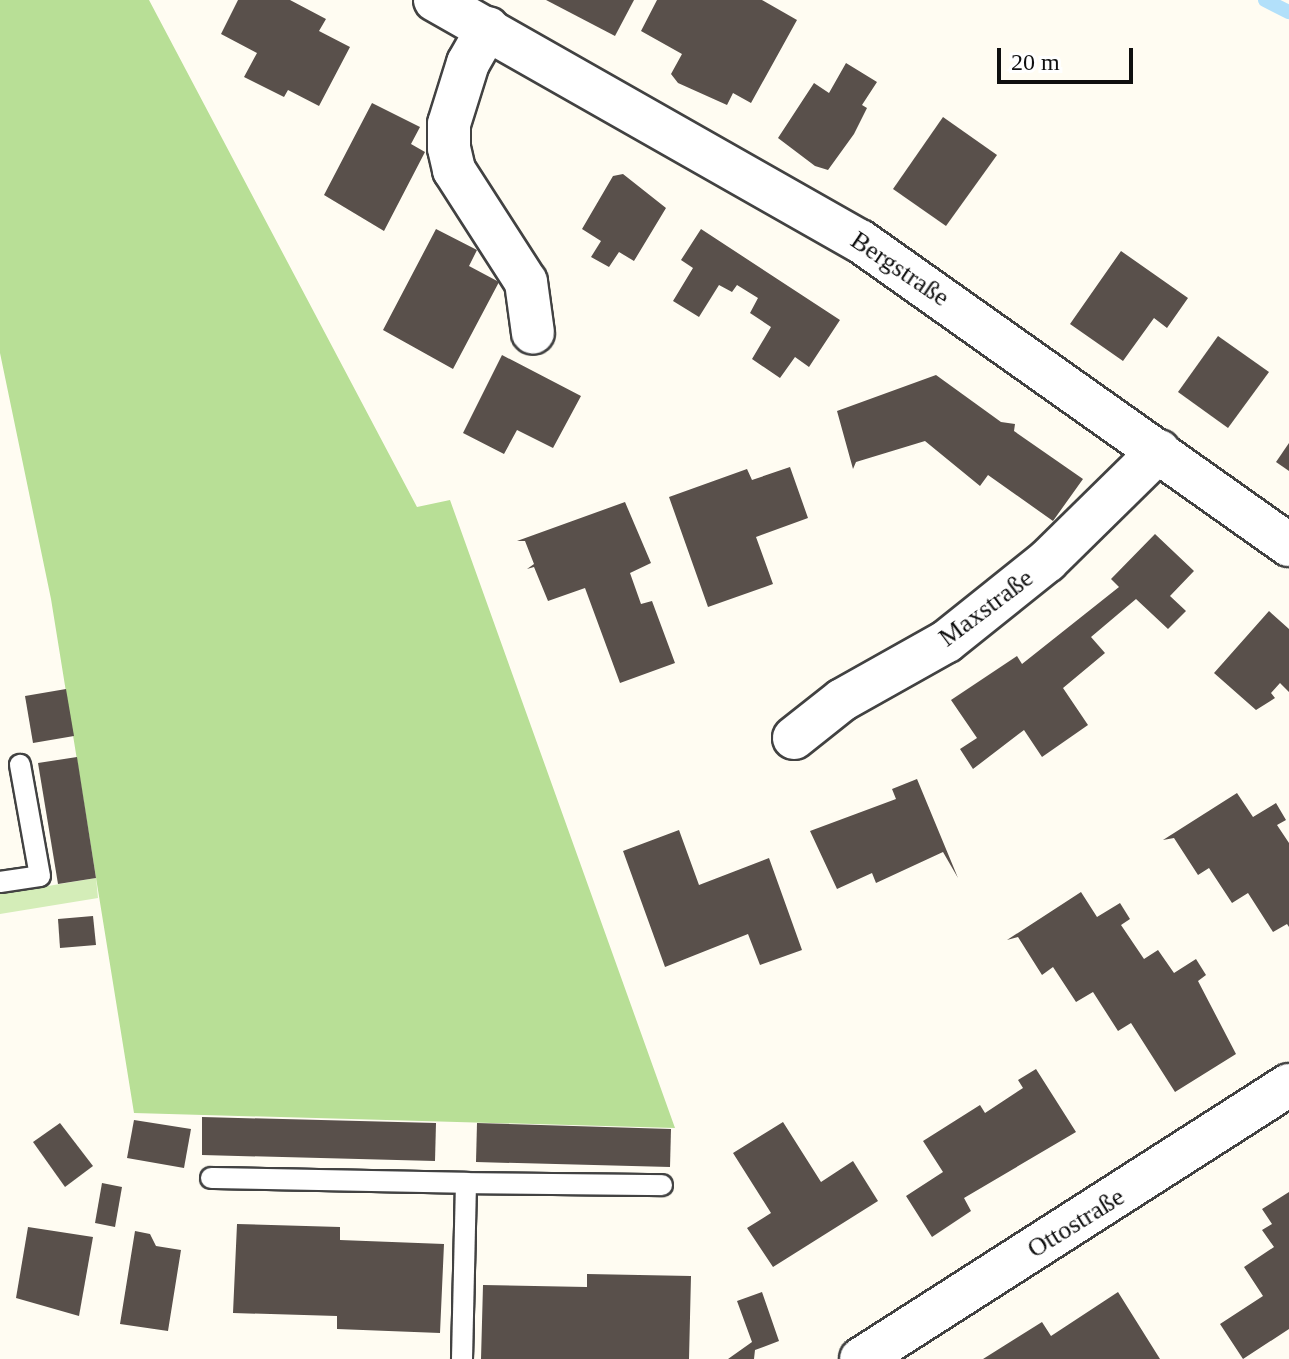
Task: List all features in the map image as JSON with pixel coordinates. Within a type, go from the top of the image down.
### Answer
[{"type":"street","name":"Bergstraße","points":[[435,0],[860,241],[1289,545]]},
{"type":"street","points":[[488,28],[468,63],[449,124],[449,148],[454,170],[526,282],[533,333]]},
{"type":"street","name":"Maxstraße","points":[[794,738],[842,700],[947,641],[1047,561],[1159,451]]},
{"type":"street","name":"Ottostraße","points":[[861,1359],[1289,1085]]},
{"type":"lane","points":[[0,882],[40,876],[20,765]]},
{"type":"lane","points":[[211,1178],[662,1185]]},
{"type":"lane","points":[[462,1359],[466,1183]]},
{"type":"green space","points":[[0,0],[149,0],[417,507],[450,500],[675,1128],[134,1113],[51,599],[0,353]]},
{"type":"green space","points":[[96,878],[98,898],[0,914],[0,894]]},
{"type":"building","points":[[238,0],[290,0],[326,19],[319,31],[350,47],[319,106],[288,90],[284,97],[244,77],[257,53],[221,34]]},
{"type":"building","points":[[546,0],[634,0],[615,36]]},
{"type":"building","points":[[657,0],[762,0],[797,20],[751,103],[733,93],[727,105],[678,83],[671,74],[682,54],[641,31]]},
{"type":"building","points":[[846,63],[877,82],[862,105],[867,108],[854,134],[828,170],[815,166],[778,138],[814,83],[829,93]]},
{"type":"building","points":[[372,103],[420,127],[411,144],[425,152],[384,231],[324,195]]},
{"type":"building","points":[[943,117],[997,155],[946,226],[893,189]]},
{"type":"building","points":[[623,174],[666,208],[634,261],[619,252],[609,267],[591,257],[601,241],[582,229],[613,176]]},
{"type":"building","points":[[436,229],[477,250],[469,266],[499,282],[453,369],[383,330]]},
{"type":"building","points":[[701,229],[840,320],[809,367],[795,357],[780,378],[752,359],[771,327],[750,313],[758,298],[737,285],[732,292],[719,285],[699,317],[673,301],[693,268],[681,260]]},
{"type":"building","points":[[1121,251],[1188,298],[1167,328],[1154,318],[1123,361],[1070,324]]},
{"type":"building","points":[[1218,336],[1269,372],[1228,428],[1178,392]]},
{"type":"building","points":[[502,355],[581,396],[553,448],[517,430],[504,454],[463,433]]},
{"type":"building","points":[[936,375],[1001,422],[1015,424],[1014,431],[1083,479],[1053,521],[988,475],[980,486],[925,441],[856,462],[853,469],[837,411]]},
{"type":"building","points":[[1289,443],[1289,471],[1276,462]]},
{"type":"building","points":[[790,467],[808,518],[756,537],[773,584],[708,607],[669,497],[747,469],[752,480]]},
{"type":"building","points":[[625,502],[651,563],[630,573],[641,604],[652,601],[675,663],[620,683],[585,588],[548,601],[534,567],[527,569],[534,564],[525,541],[517,541]]},
{"type":"building","points":[[1155,534],[1194,571],[1170,596],[1186,611],[1168,629],[1136,599],[1091,637],[1105,653],[1063,688],[1088,725],[1042,757],[1024,730],[973,769],[960,749],[977,738],[951,700],[1017,656],[1022,664],[1119,587],[1111,579]]},
{"type":"building","points":[[1269,611],[1289,629],[1289,692],[1280,683],[1271,693],[1275,698],[1256,710],[1214,673]]},
{"type":"building","points":[[66,689],[74,736],[33,743],[25,696]]},
{"type":"building","points":[[77,757],[96,878],[58,884],[38,763]]},
{"type":"building","points":[[917,779],[958,878],[943,852],[876,883],[872,873],[837,889],[810,831],[896,799],[892,789]]},
{"type":"building","points":[[1237,793],[1253,817],[1276,803],[1286,820],[1277,825],[1289,843],[1289,927],[1287,924],[1273,932],[1248,893],[1232,903],[1209,868],[1198,875],[1174,838],[1163,840]]},
{"type":"building","points":[[679,830],[699,885],[769,858],[802,950],[760,965],[748,934],[665,967],[623,851]]},
{"type":"building","points":[[1081,892],[1097,917],[1120,903],[1130,919],[1121,925],[1144,959],[1158,950],[1174,973],[1196,959],[1206,975],[1198,981],[1236,1054],[1175,1092],[1131,1023],[1118,1031],[1093,992],[1076,1002],[1053,967],[1042,975],[1018,937],[1007,940]]},
{"type":"building","points":[[93,916],[96,945],[60,948],[58,919]]},
{"type":"building","points":[[1036,1069],[1076,1132],[964,1198],[971,1211],[932,1237],[906,1196],[943,1172],[923,1141],[980,1105],[985,1113],[1023,1088],[1018,1080]]},
{"type":"building","points":[[202,1117],[436,1123],[435,1161],[202,1155]]},
{"type":"building","points":[[134,1120],[191,1129],[184,1168],[127,1158]]},
{"type":"building","points":[[783,1122],[821,1182],[853,1161],[878,1201],[773,1267],[747,1228],[771,1213],[733,1153]]},
{"type":"building","points":[[60,1123],[93,1166],[65,1187],[33,1142]]},
{"type":"building","points":[[477,1123],[671,1129],[670,1167],[476,1162]]},
{"type":"building","points":[[102,1183],[122,1187],[115,1227],[95,1223]]},
{"type":"building","points":[[1289,1192],[1289,1329],[1243,1359],[1220,1324],[1263,1296],[1244,1267],[1274,1247],[1262,1230],[1272,1224],[1262,1209]]},
{"type":"building","points":[[237,1224],[340,1227],[340,1240],[444,1244],[440,1333],[337,1329],[337,1316],[233,1313]]},
{"type":"building","points":[[28,1227],[93,1237],[79,1316],[16,1298]]},
{"type":"building","points":[[135,1231],[150,1234],[156,1246],[181,1250],[168,1331],[120,1324]]},
{"type":"building","points":[[587,1274],[691,1276],[689,1359],[481,1359],[483,1285],[587,1287]]},
{"type":"building","points":[[762,1292],[779,1341],[755,1350],[754,1359],[728,1359],[752,1342],[737,1301]]},
{"type":"building","points":[[1118,1292],[1160,1359],[983,1359],[1042,1322],[1051,1336]]},
{"type":"waterway","points":[[1265,0],[1289,12]]}]
